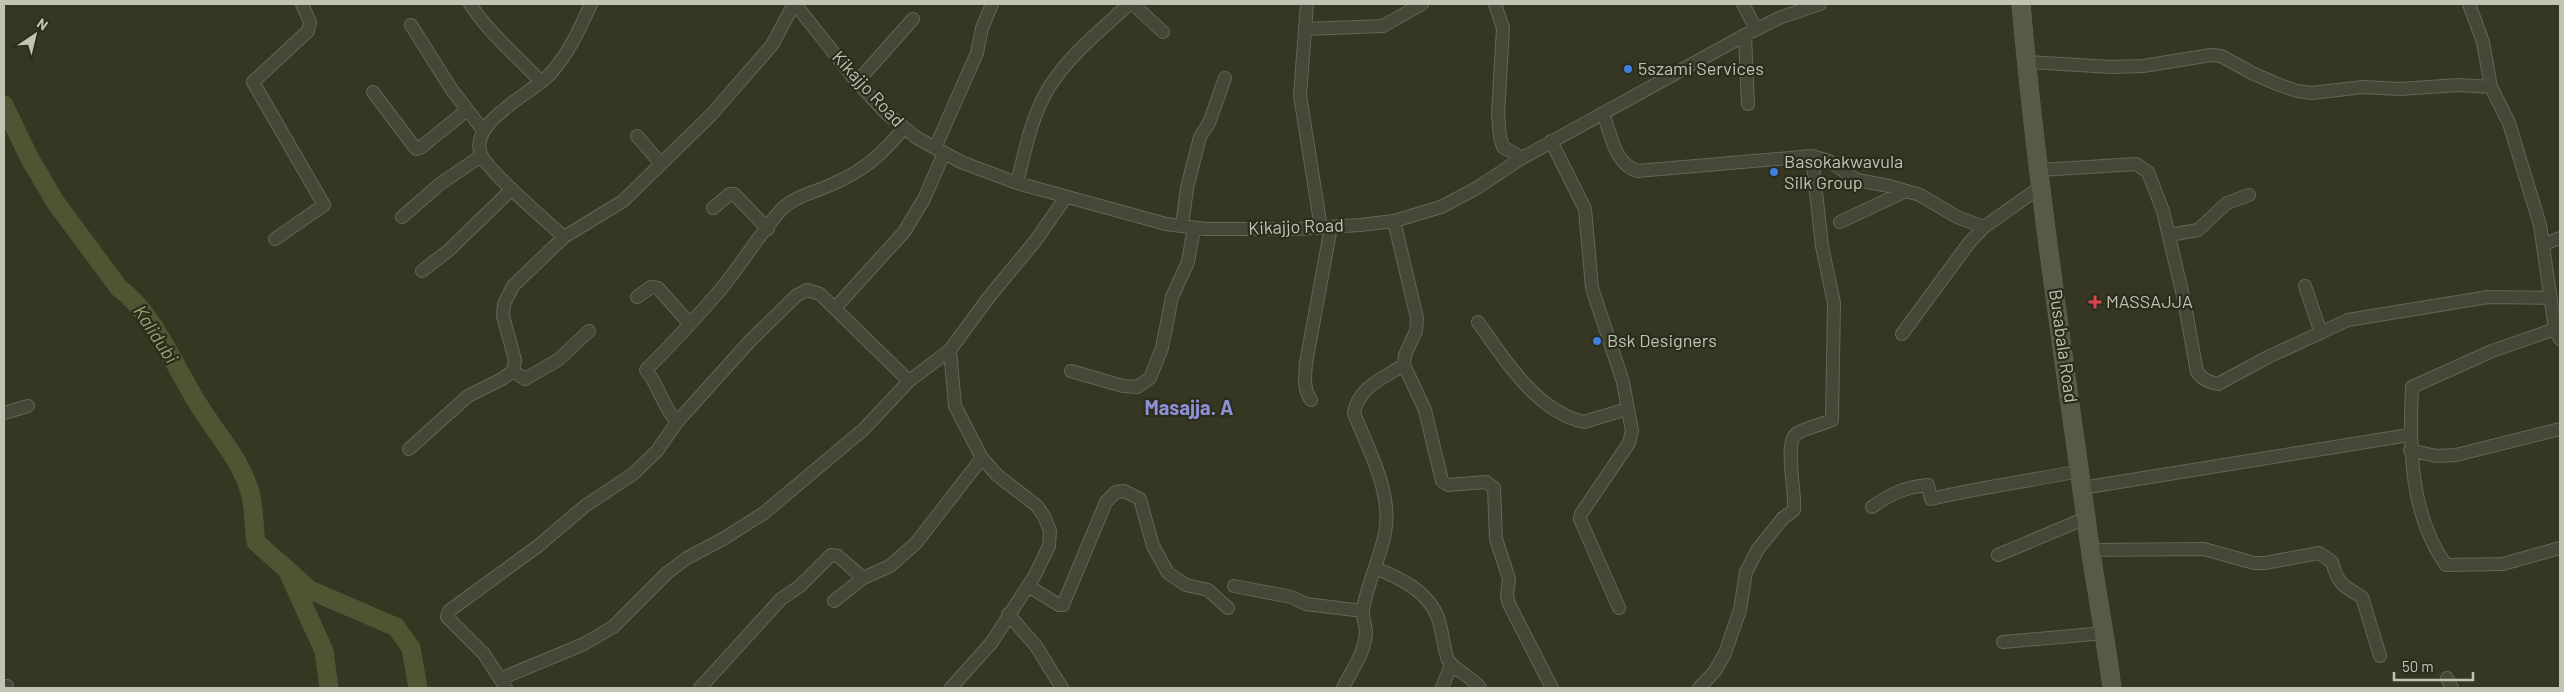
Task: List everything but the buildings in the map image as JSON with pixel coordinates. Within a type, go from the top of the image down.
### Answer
[{"type":"street","points":[[275,239],[324,205],[253,82],[308,31],[310,22],[302,4]]},
{"type":"street","points":[[470,4],[484,26],[512,51],[541,82]]},
{"type":"street","points":[[564,237],[512,189],[481,156],[478,143],[483,130],[496,115],[552,72],[577,36],[591,4]]},
{"type":"street","points":[[408,449],[468,396],[502,379],[513,371],[515,360],[505,330],[504,304],[513,286],[564,237],[623,201],[711,115],[772,45],[794,4]]},
{"type":"street","name":"Kikajjo Road","points":[[794,4],[857,82],[902,129],[940,151],[989,174],[1017,183],[1142,218],[1188,227],[1326,227],[1394,221],[1441,207],[1477,188],[1551,141],[1750,32],[1779,18],[1820,4]]},
{"type":"street","points":[[835,308],[904,232],[924,199],[977,54],[984,23],[992,4]]},
{"type":"street","points":[[1017,183],[1028,135],[1048,90],[1062,69],[1131,4],[1163,32]]},
{"type":"street","points":[[1307,4],[1300,95],[1326,227],[1304,381],[1307,394],[1311,400]]},
{"type":"street","points":[[1305,29],[1384,26],[1422,4]]},
{"type":"street","points":[[1495,4],[1503,28],[1498,114],[1500,137],[1503,147],[1522,158]]},
{"type":"street","points":[[1743,4],[1750,32],[1748,104]]},
{"type":"street","name":"Busabala Road","points":[[2021,4],[2026,62],[2090,550],[2105,633],[2112,688]]},
{"type":"street","points":[[2469,4],[2483,42],[2491,87],[2502,106],[2522,161],[2544,244],[2558,334],[2492,351],[2412,387],[2410,450],[2417,492],[2426,528],[2434,549],[2446,566],[2503,564],[2560,548]]},
{"type":"street","points":[[857,82],[913,19]]},
{"type":"street","points":[[411,25],[467,110],[483,130]]},
{"type":"street","points":[[2026,62],[2112,67],[2143,66],[2211,55],[2221,56],[2277,84],[2297,91],[2312,93],[2363,87],[2400,89],[2458,85],[2491,87]]},
{"type":"street","points":[[1072,371],[1123,386],[1137,387],[1150,378],[1162,348],[1172,297],[1188,262],[1188,188],[1200,137],[1209,123],[1225,78]]},
{"type":"street","points":[[373,92],[416,149],[420,148],[467,110]]},
{"type":"street","points":[[1603,113],[1620,160],[1628,168],[1637,171],[1812,156],[1829,161],[1857,180],[1906,191],[1936,204],[1956,217],[1984,227]]},
{"type":"street","points":[[676,422],[664,405],[653,379],[646,370],[671,346],[689,323],[721,289],[782,210],[795,199],[835,184],[879,157],[902,129]]},
{"type":"street","points":[[636,136],[661,164]]},
{"type":"street","points":[[1551,141],[1585,209],[1592,288],[1623,382],[1632,431],[1631,439],[1581,514],[1580,519],[1619,608]]},
{"type":"street","points":[[402,217],[440,184],[481,156]]},
{"type":"street","points":[[1699,688],[1715,671],[1725,653],[1740,610],[1746,572],[1758,549],[1772,531],[1794,510],[1790,444],[1796,434],[1832,420],[1834,303],[1822,246],[1812,156]]},
{"type":"street","points":[[1902,334],[1969,243],[1984,227],[2041,178],[2136,164],[2148,172],[2163,211],[2197,372],[2203,379],[2218,384],[2348,320],[2488,297],[2551,298]]},
{"type":"street","points":[[422,271],[448,251],[512,189]]},
{"type":"street","points":[[1840,222],[1906,191]]},
{"type":"street","points":[[713,208],[730,194],[734,194],[768,229]]},
{"type":"street","points":[[2168,235],[2198,230],[2227,203],[2249,195]]},
{"type":"street","points":[[909,381],[820,294],[807,290],[797,296],[750,341],[676,422],[657,451],[634,474],[585,506],[538,546],[449,611],[447,618],[484,654],[503,683],[584,644],[613,627],[667,574],[687,558],[723,539],[764,513],[864,429],[909,381],[950,350],[989,297],[1036,240],[1066,197]]},
{"type":"street","points":[[1394,221],[1416,318],[1416,330],[1405,355],[1404,365],[1425,410],[1445,484],[1479,481],[1491,484],[1494,488],[1496,539],[1509,579],[1506,596],[1552,688]]},
{"type":"street","points":[[2544,244],[2560,238]]},
{"type":"street","points":[[2305,286],[2320,333]]},
{"type":"street","points":[[637,297],[651,287],[658,288],[689,323]]},
{"type":"street","points":[[1478,322],[1521,381],[1556,410],[1584,422],[1627,409]]},
{"type":"street","points":[[513,371],[526,379],[558,360],[590,331]]},
{"type":"street","points":[[950,350],[955,406],[982,458],[997,475],[1037,506],[1050,531],[1049,546],[1028,586],[1008,614],[992,642],[951,688]]},
{"type":"street","points":[[1342,688],[1359,661],[1364,648],[1366,630],[1363,611],[1385,532],[1383,488],[1354,413],[1355,404],[1362,393],[1404,365]]},
{"type":"street","points":[[4,413],[28,406]]},
{"type":"street","points":[[2410,450],[2436,456],[2456,455],[2560,430]]},
{"type":"street","points":[[1872,507],[1890,494],[1911,487],[1928,485],[1931,499],[1968,490],[2081,480],[2410,435]]},
{"type":"street","points":[[834,601],[863,578],[890,566],[916,543],[982,458]]},
{"type":"street","points":[[1028,586],[1059,605],[1063,604],[1106,502],[1116,492],[1124,491],[1140,499],[1153,546],[1168,573],[1176,581],[1208,590],[1228,608]]},
{"type":"street","points":[[1998,555],[2086,518]]},
{"type":"street","points":[[2090,550],[2204,549],[2254,563],[2265,563],[2319,553],[2332,562],[2337,579],[2342,586],[2362,597],[2380,656]]},
{"type":"street","points":[[700,688],[781,599],[800,586],[831,555],[838,556],[863,578]]},
{"type":"street","points":[[1375,568],[1412,586],[1431,605],[1438,618],[1445,651],[1451,665],[1470,676],[1480,688]]},
{"type":"street","points":[[1234,586],[1291,597],[1306,604],[1363,611]]},
{"type":"street","points":[[1008,614],[1036,646],[1062,688]]},
{"type":"street","points":[[2004,642],[2105,633]]},
{"type":"street","points":[[1442,688],[1451,665]]},
{"type":"waterway","name":"Kalidubi","points":[[4,105],[30,159],[56,203],[119,288],[132,299],[154,327],[200,407],[236,461],[251,496],[256,542],[310,590],[396,627],[411,648],[418,688]]},
{"type":"waterway","name":"Kalidubi","points":[[290,576],[324,651],[329,688]]},
{"type":"place","name":"5szami Services","points":[[1628,69]]},
{"type":"place","name":"Basokakwavula Silk Group","points":[[1774,172]]},
{"type":"place","name":"MASSAJJA","points":[[2095,302]]},
{"type":"place","name":"Bsk Designers","points":[[1597,341]]},
{"type":"district","name":"Masajja. A","points":[[1189,408]]}]
